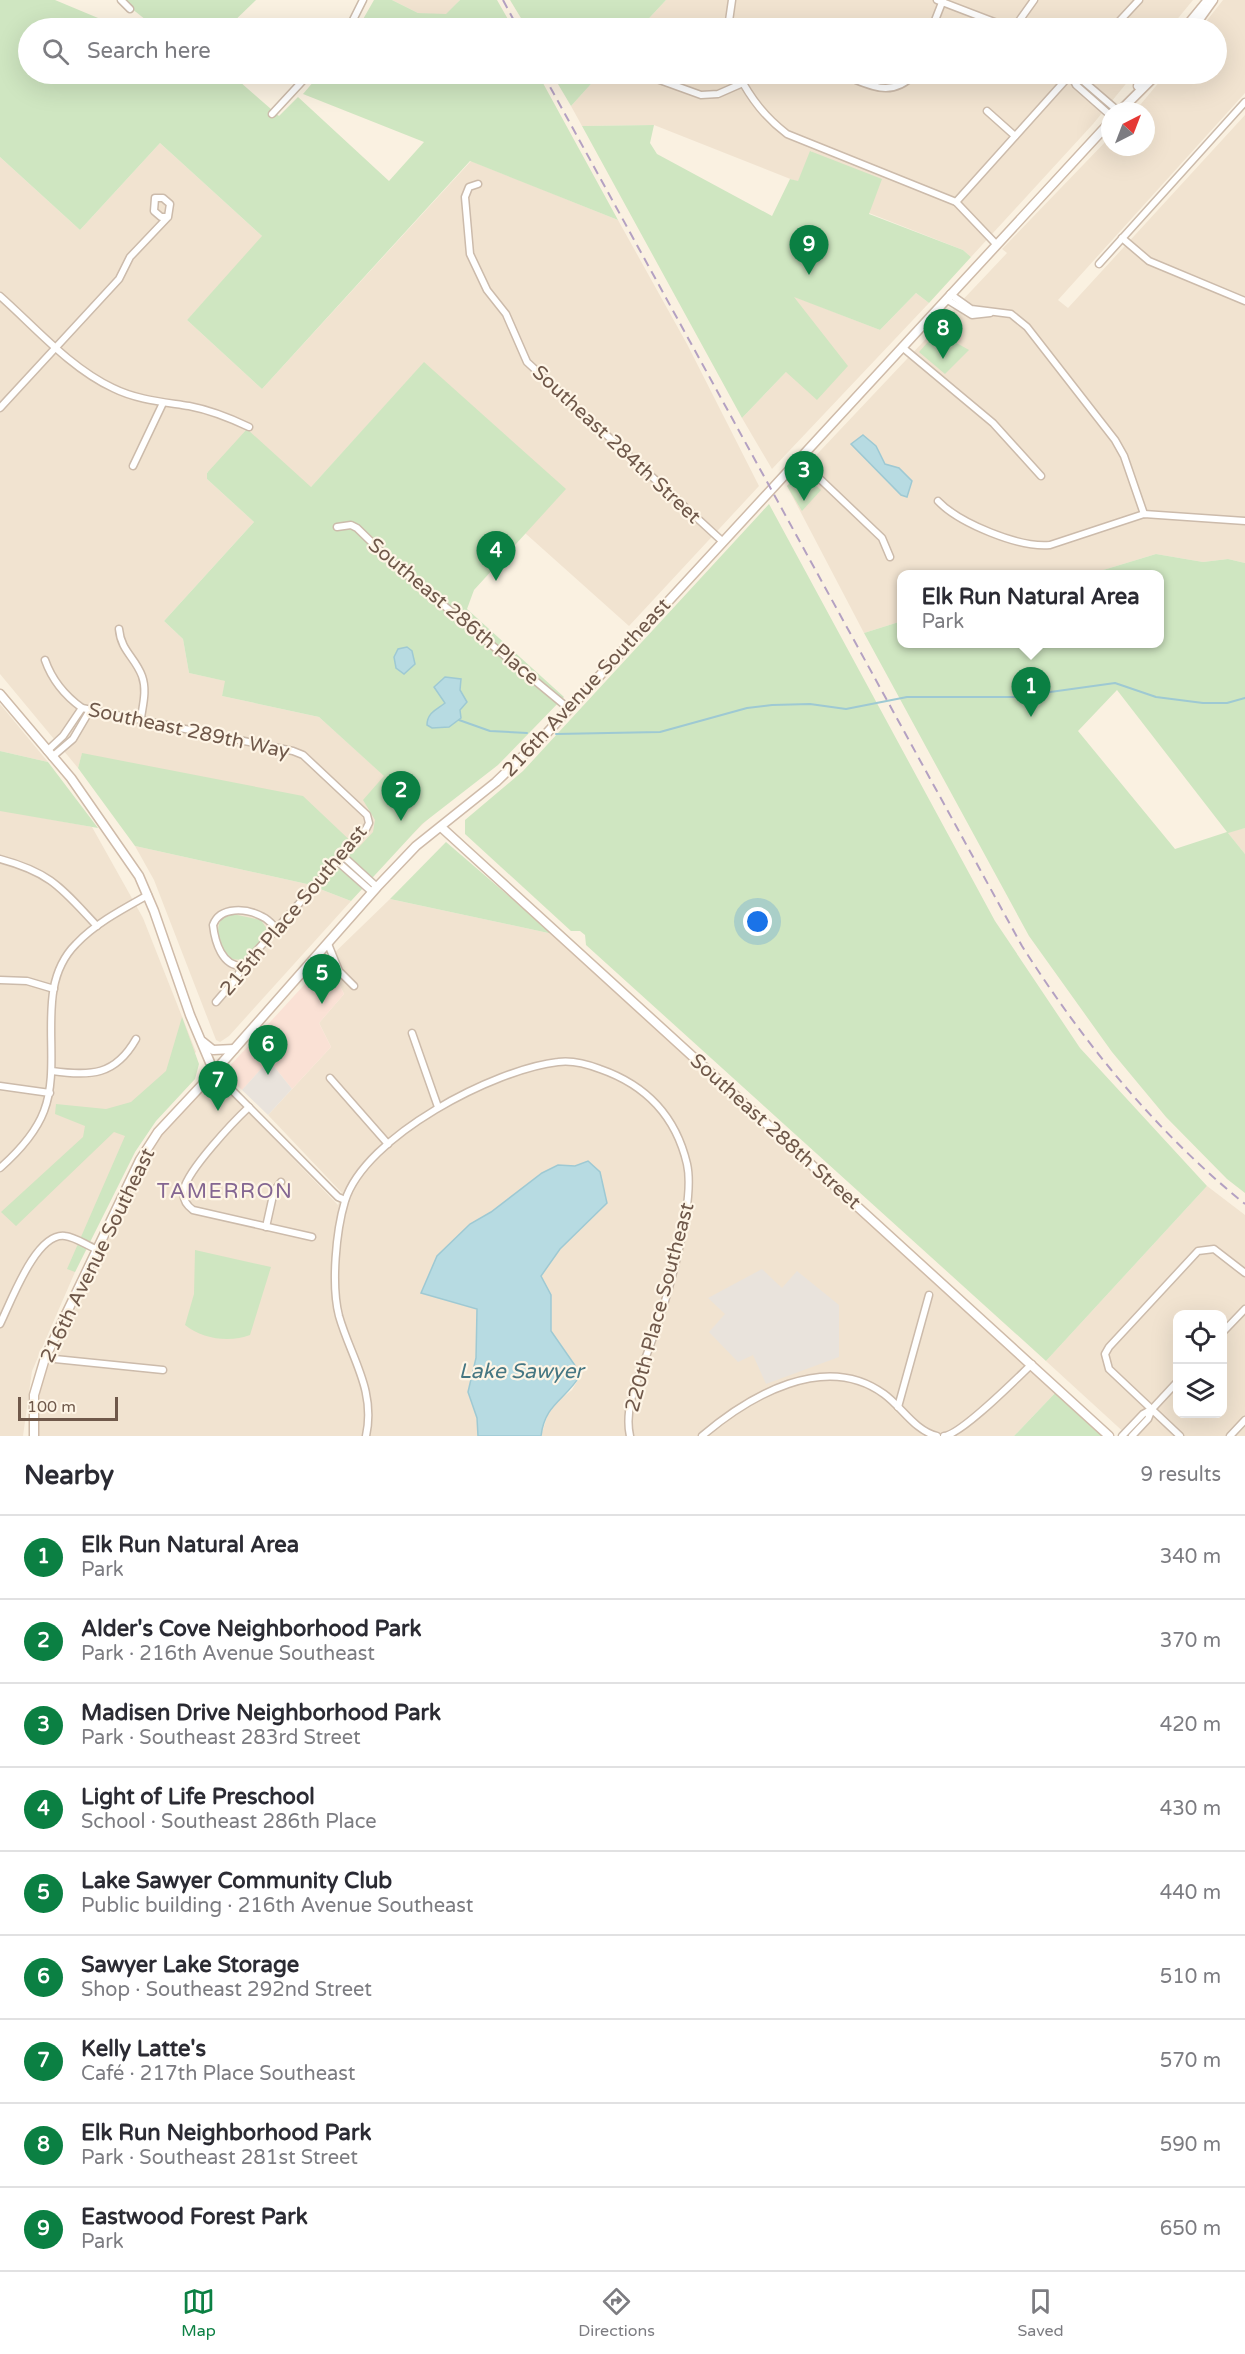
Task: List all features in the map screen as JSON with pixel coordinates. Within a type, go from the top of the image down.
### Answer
[{"type":"street","points":[[121,0],[130,9]]},
{"type":"street","points":[[355,18],[363,0]]},
{"type":"street","points":[[729,18],[732,0]]},
{"type":"street","points":[[1020,18],[1034,0]]},
{"type":"street","points":[[1122,18],[1139,0]]},
{"type":"street","points":[[1193,18],[1208,0]]},
{"type":"street","points":[[1200,18],[1213,0]]},
{"type":"street","points":[[935,18],[941,1],[986,18]]},
{"type":"street","points":[[272,114],[300,84]]},
{"type":"street","points":[[671,84],[701,95],[713,96],[741,84]]},
{"type":"street","points":[[744,84],[767,119],[787,134],[956,202],[996,244]]},
{"type":"street","points":[[868,84],[884,90],[902,84]]},
{"type":"street","points":[[956,202],[1062,84]]},
{"type":"street","points":[[1076,84],[1101,107]]},
{"type":"street","points":[[1087,84],[1108,102]]},
{"type":"street","points":[[1127,102],[1142,84]]},
{"type":"street","points":[[1134,94],[1146,84]]},
{"type":"street","points":[[1099,264],[1245,102]]},
{"type":"street","points":[[987,111],[1015,136]]},
{"type":"street","name":"216th Avenue Southeast","points":[[34,1436],[34,1395],[45,1358],[148,1146],[375,889],[416,846],[513,767],[1101,132]]},
{"type":"street","name":"Southeast 284th Street","points":[[478,184],[469,187],[465,197],[470,255],[486,290],[506,314],[527,362],[722,541]]},
{"type":"street","points":[[0,408],[58,348],[119,279],[130,257],[168,217]]},
{"type":"street","points":[[1122,238],[1149,261],[1245,301]]},
{"type":"street","points":[[0,296],[84,370],[114,389],[163,403],[200,409],[231,418],[249,427]]},
{"type":"street","points":[[948,296],[972,315],[980,316],[997,311],[1018,318],[1115,440],[1128,465],[1144,514]]},
{"type":"street","points":[[902,347],[993,423],[1041,476]]},
{"type":"street","points":[[133,466],[163,403]]},
{"type":"street","points":[[799,459],[882,538],[890,557]]},
{"type":"street","points":[[938,501],[958,517],[1020,542],[1039,546],[1057,543],[1144,514],[1245,521]]},
{"type":"street","name":"Southeast 286th Place","points":[[337,527],[351,525],[357,528],[395,565],[568,708]]},
{"type":"street","points":[[118,630],[120,643],[143,681],[145,698],[141,718]]},
{"type":"street","name":"Southeast 289th Way","points":[[45,660],[50,675],[64,693],[82,708],[141,718],[303,755],[364,810],[368,818]]},
{"type":"street","points":[[0,694],[112,834],[148,895],[199,1037],[214,1072],[338,1197],[345,1200],[334,1285],[339,1317],[370,1404],[366,1436]]},
{"type":"street","points":[[50,754],[82,708]]},
{"type":"street","points":[[50,754],[73,739],[90,710]]},
{"type":"street","name":"215th Place Southeast","points":[[216,1002],[235,980],[243,966],[366,829],[368,818]]},
{"type":"street","name":"Southeast 288th Street","points":[[441,827],[1109,1436]]},
{"type":"street","points":[[343,856],[375,889]]},
{"type":"street","points":[[0,859],[40,872],[52,880],[98,926]]},
{"type":"street","points":[[338,862],[375,889]]},
{"type":"street","points":[[0,1168],[29,1137],[44,1112],[50,1093],[54,988],[62,964],[75,944],[98,926],[148,895]]},
{"type":"street","points":[[243,966],[231,964],[223,958],[213,925],[219,915],[231,910],[261,916],[277,929]]},
{"type":"street","points":[[328,944],[339,971],[354,986]]},
{"type":"street","points":[[0,980],[27,981],[54,988]]},
{"type":"street","points":[[412,1033],[438,1107]]},
{"type":"street","points":[[199,1037],[213,1050],[224,1051],[236,1048]]},
{"type":"street","points":[[52,1071],[72,1073],[111,1068],[125,1058],[136,1039]]},
{"type":"street","name":"220th Place Southeast","points":[[345,1200],[362,1172],[388,1143],[438,1107],[489,1083],[558,1062],[591,1066],[631,1082],[656,1102],[672,1122],[684,1152],[689,1177],[690,1201],[656,1331],[631,1398],[628,1414],[630,1436]]},
{"type":"street","points":[[330,1078],[388,1143]]},
{"type":"street","points":[[0,1086],[50,1093]]},
{"type":"street","points":[[249,1107],[216,1141],[184,1186],[186,1203],[193,1210],[312,1237]]},
{"type":"street","points":[[266,1227],[274,1191],[282,1182]]},
{"type":"street","points":[[0,1324],[39,1247],[58,1236],[66,1236],[96,1249]]},
{"type":"street","points":[[1180,1436],[1109,1369],[1105,1360],[1109,1347],[1198,1251],[1209,1248],[1220,1252],[1245,1273]]},
{"type":"street","points":[[898,1407],[929,1294]]},
{"type":"street","points":[[1227,1328],[1245,1308]]},
{"type":"street","points":[[45,1358],[163,1370]]},
{"type":"street","points":[[944,1436],[956,1432],[968,1423],[1032,1364]]},
{"type":"street","points":[[702,1436],[752,1399],[795,1382],[836,1376],[877,1389],[922,1430],[937,1436]]},
{"type":"street","points":[[1122,1436],[1173,1386]]},
{"type":"street","points":[[1132,1436],[1148,1419],[1152,1409]]},
{"type":"street","points":[[1230,1436],[1245,1420]]},
{"type":"shaded area","points":[[392,0],[460,0],[447,15],[418,13]]},
{"type":"shaded area","points":[[666,0],[1193,0],[1178,18],[649,18]]},
{"type":"shaded area","points":[[1223,0],[1245,0],[1245,93],[1058,300],[1068,308],[1245,115],[1245,563],[1228,559],[1203,562],[1156,554],[1103,570],[897,570],[897,623],[864,633],[787,486],[1007,253],[1002,249],[1101,146],[1101,156],[1155,156],[1155,102],[1143,102],[1158,84],[1227,84],[1227,18],[1209,18]]},
{"type":"shaded area","points":[[591,84],[1126,84],[1111,102],[1101,102],[1101,114],[1093,124],[971,257],[963,250],[869,213],[811,151],[798,182],[654,125],[582,126],[571,106]]},
{"type":"shaded area","points":[[160,143],[263,237],[187,320],[262,389],[471,161],[618,220],[687,344],[759,486],[629,626],[525,533],[565,489],[424,363],[311,487],[207,472],[207,479],[254,522],[164,621],[183,639],[189,673],[226,681],[222,696],[319,717],[430,817],[380,866],[82,754],[78,768],[0,674],[0,157],[80,230]]},
{"type":"shaded area","points":[[916,293],[929,303],[772,469],[742,418],[786,372],[793,296],[880,330]]},
{"type":"shaded area","points":[[0,704],[48,762],[0,751]]},
{"type":"shaded area","points":[[0,810],[92,827],[143,918],[196,1052],[142,1106],[135,1152],[75,1272],[32,1371],[23,1436],[0,1436]]},
{"type":"shaded area","points":[[1245,828],[1245,854],[1227,832]]},
{"type":"shaded area","points":[[135,846],[307,884],[351,901],[229,1036],[220,1042],[216,1040],[154,880]]},
{"type":"shaded area","points":[[390,899],[553,934],[1057,1391],[1014,1436],[541,1436],[550,1407],[572,1390],[581,1374],[551,1331],[551,1295],[541,1276],[560,1249],[607,1203],[588,1161],[575,1166],[558,1165],[542,1173],[491,1212],[470,1224],[437,1256],[421,1293],[477,1309],[476,1358],[468,1392],[477,1418],[478,1436],[37,1436],[40,1392],[45,1373],[148,1155],[159,1138],[206,1083],[212,1081],[220,1083],[338,1205],[342,1193],[268,1115],[331,1047],[319,1023],[344,994],[327,960]]},
{"type":"shaded area","points":[[327,960],[344,994],[319,1023],[331,1047],[292,1089],[269,1060],[242,1090],[227,1076],[227,1069]]},
{"type":"shaded area","points":[[269,1060],[292,1089],[268,1115],[242,1090]]},
{"type":"shaded area","points":[[1207,1186],[1245,1215],[1245,1436],[1128,1436],[1046,1361]]},
{"type":"shaded area","points":[[762,1269],[782,1288],[797,1271],[839,1305],[839,1357],[766,1384],[753,1355],[738,1362],[709,1332],[725,1314],[708,1298]]},
{"type":"green space","points":[[0,0],[55,0],[98,18],[18,18],[18,84],[242,84],[279,116],[298,97],[389,181],[424,142],[303,94],[312,84],[543,84],[618,220],[470,161],[262,389],[187,320],[262,236],[160,143],[80,230],[0,157]]},
{"type":"green space","points":[[121,0],[256,0],[237,18],[144,18]]},
{"type":"green space","points":[[374,0],[392,0],[418,13],[446,14],[460,0],[497,0],[507,18],[364,18]]},
{"type":"green space","points":[[510,0],[666,0],[649,18],[521,18]]},
{"type":"green space","points":[[558,84],[591,84],[571,106]]},
{"type":"green space","points":[[654,125],[650,143],[657,154],[772,216],[790,179],[798,181],[810,151],[882,179],[869,214],[963,250],[971,257],[929,303],[916,293],[880,330],[794,297],[848,366],[817,400],[786,372],[742,418],[582,126]]},
{"type":"green space","points":[[937,332],[969,350],[945,374],[919,352]]},
{"type":"green space","points":[[424,362],[566,489],[474,590],[467,609],[564,697],[498,765],[422,824],[351,901],[307,884],[135,846],[78,768],[82,753],[303,796],[358,848],[373,832],[375,820],[363,800],[384,776],[319,717],[222,696],[225,681],[189,673],[183,639],[164,621],[254,522],[207,479],[207,473],[247,429],[311,487]]},
{"type":"green space","points":[[797,476],[806,477],[821,490],[802,511],[787,486]]},
{"type":"green space","points":[[769,504],[995,921],[1080,1048],[1207,1186],[1046,1361],[586,945],[585,935],[580,931],[571,931],[465,834],[465,820],[523,771]]},
{"type":"green space","points":[[1156,554],[1203,562],[1228,559],[1245,563],[1245,828],[1228,833],[1245,854],[1245,1193],[1227,1179],[1166,1117],[1112,1052],[1029,936],[864,633],[897,623],[897,648],[1164,648],[1164,570],[1103,570]],"holes":[[[1117,690],[1227,832],[1175,849],[1078,731]]]},
{"type":"green space","points":[[0,751],[48,762],[98,828],[0,811]]},
{"type":"green space","points":[[446,842],[553,934],[390,899]]},
{"type":"green space","points":[[228,913],[261,920],[267,929],[266,936],[244,960],[229,959],[222,947],[218,929]]},
{"type":"green space","points":[[182,1017],[199,1064],[195,1079],[156,1121],[135,1152],[75,1272],[67,1269],[125,1136],[114,1132],[16,1226],[1,1212],[83,1137],[85,1126],[55,1114],[56,1104],[106,1109],[131,1102],[166,1071]]},
{"type":"green space","points":[[195,1250],[271,1267],[250,1335],[234,1339],[216,1338],[200,1334],[185,1325],[194,1294]]},
{"type":"green space","points":[[1057,1391],[1105,1436],[1014,1436]]},
{"type":"water","points":[[863,435],[876,446],[885,464],[899,468],[912,481],[907,497],[901,495],[851,444]]},
{"type":"water","points":[[407,647],[412,651],[415,664],[404,674],[396,668],[394,657],[398,649]]},
{"type":"water","points":[[445,677],[461,679],[460,690],[467,702],[460,710],[461,718],[449,727],[432,728],[427,725],[429,717],[433,711],[445,703],[434,687]]},
{"type":"water","name":"Lake Sawyer","points":[[588,1161],[600,1172],[607,1203],[560,1249],[541,1276],[551,1295],[551,1331],[581,1374],[551,1409],[543,1425],[541,1436],[478,1436],[477,1418],[468,1392],[476,1358],[477,1309],[421,1293],[437,1256],[470,1224],[491,1212],[542,1173],[558,1165],[575,1166]]},
{"type":"waterway","points":[[556,734],[660,732],[747,708],[772,705],[810,704],[846,709],[907,697],[1014,697],[1115,683],[1156,697],[1203,703],[1227,703],[1245,698]]},
{"type":"waterway","points":[[459,720],[490,731],[527,733]]},
{"type":"railway","points":[[503,0],[513,18]]},
{"type":"railway","points":[[548,84],[1022,946],[1070,1017],[1123,1084],[1181,1147],[1245,1204]]},
{"type":"place","name":"Eastwood Forest Park","points":[[809,275]]},
{"type":"place","name":"Elk Run Neighborhood Park","points":[[943,359]]},
{"type":"place","name":"Madisen Drive Neighborhood Park","points":[[804,501]]},
{"type":"place","name":"Light of Life Preschool","points":[[496,581]]},
{"type":"place","name":"Elk Run Natural Area","points":[[1031,717]]},
{"type":"place","name":"Alder's Cove Neighborhood Park","points":[[401,821]]},
{"type":"place","name":"Lake Sawyer Community Club","points":[[322,1004]]},
{"type":"place","name":"Sawyer Lake Storage","points":[[268,1075]]},
{"type":"place","name":"Kelly Latte's","points":[[218,1111]]},
{"type":"district","name":"TAMERRON","points":[[225,1191]]}]
